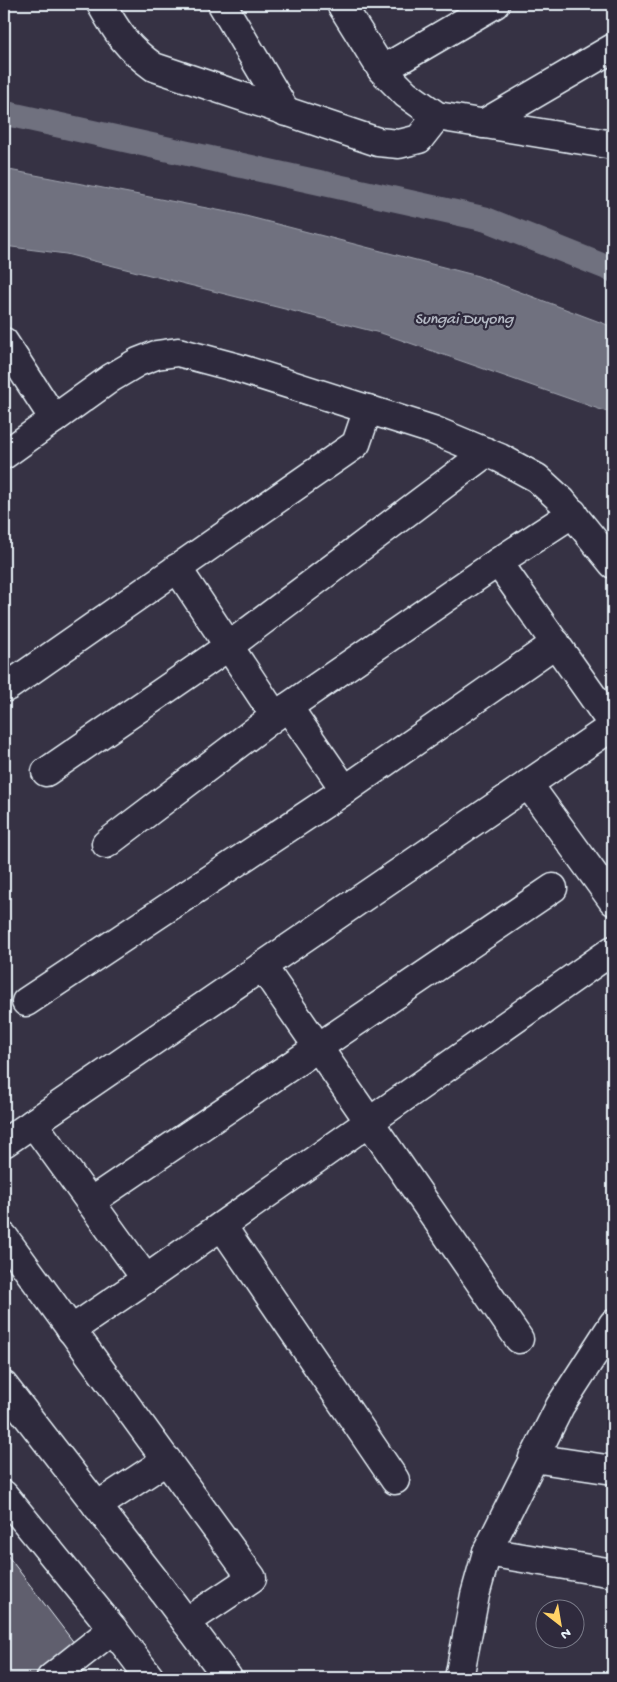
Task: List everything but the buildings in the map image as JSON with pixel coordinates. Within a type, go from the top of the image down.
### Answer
[{"type":"street","points":[[101,4],[118,33],[136,55],[154,67],[286,112],[378,142],[399,144],[419,139],[437,116]]},
{"type":"street","points":[[222,4],[286,112]]},
{"type":"street","points":[[341,4],[382,70],[406,94],[437,116],[613,145]]},
{"type":"street","points":[[382,70],[495,4]]},
{"type":"street","points":[[483,124],[613,48]]},
{"type":"street","points":[[4,342],[54,419]]},
{"type":"street","points":[[4,456],[111,378],[138,362],[156,355],[178,352],[238,368],[433,430],[487,452],[537,478],[573,513],[613,564]]},
{"type":"street","points":[[6,687],[356,444],[368,409]]},
{"type":"street","points":[[46,772],[229,646],[487,452]]},
{"type":"street","points":[[106,844],[282,712],[498,562],[573,513]]},
{"type":"street","points":[[4,1143],[613,725],[498,562]]},
{"type":"street","points":[[177,568],[229,646],[345,790]]},
{"type":"street","points":[[26,1002],[345,790],[556,643]]},
{"type":"street","points":[[528,784],[613,901]]},
{"type":"street","points":[[90,1202],[553,888]]},
{"type":"street","points":[[71,1330],[222,1226],[613,950]]},
{"type":"street","points":[[262,966],[519,1339]]},
{"type":"street","points":[[33,1123],[146,1279]]},
{"type":"street","points":[[222,1226],[395,1480]]},
{"type":"street","points":[[4,1237],[252,1578],[186,1622]]},
{"type":"street","points":[[459,1678],[475,1595],[488,1552],[560,1406],[613,1324]]},
{"type":"street","points":[[4,1386],[228,1678]]},
{"type":"street","points":[[533,1458],[613,1470]]},
{"type":"street","points":[[97,1506],[167,1460]]},
{"type":"street","points":[[4,1494],[150,1678]]},
{"type":"street","points":[[488,1552],[613,1573]]},
{"type":"street","points":[[51,1678],[113,1629]]},
{"type":"water","name":"Sungai Duyong","points":[[4,169],[238,214],[478,276],[613,327],[613,414],[384,334],[66,254],[4,246]]},
{"type":"waterway","points":[[4,113],[485,219],[613,270]]}]
